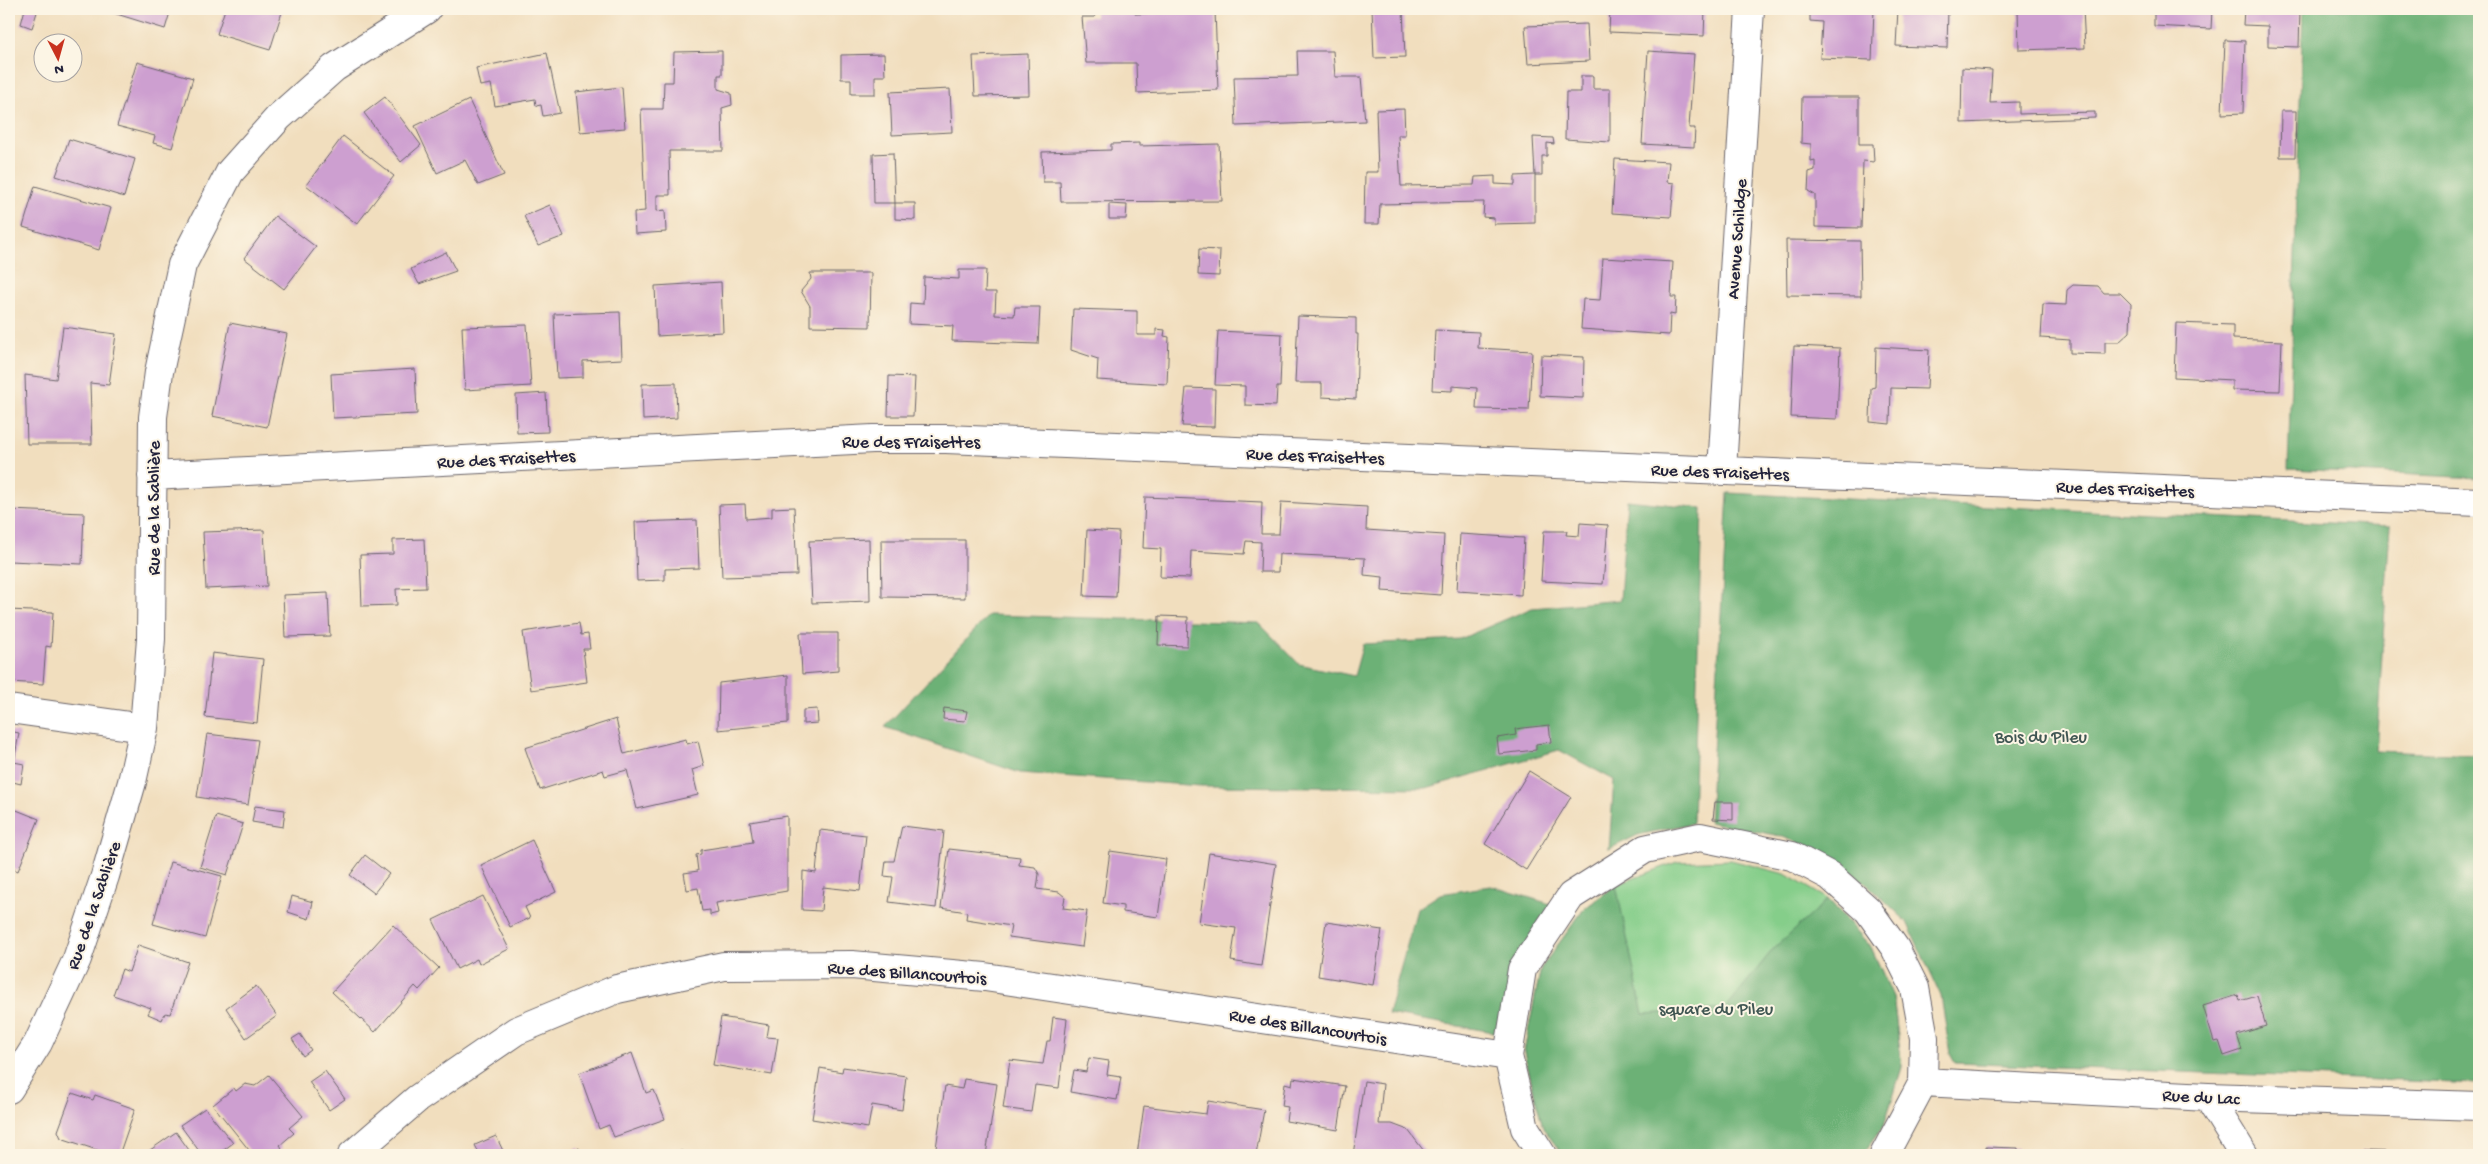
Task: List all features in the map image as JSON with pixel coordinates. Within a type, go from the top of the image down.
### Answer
[{"type":"street","name":"Rue de la Sablière","points":[[9,1089],[38,1043],[77,959],[105,876],[129,792],[144,728],[151,639],[153,417],[159,372],[182,265],[230,172],[279,117],[334,68],[427,9]]},
{"type":"street","name":"Avenue Schildge","points":[[1722,470],[1750,9]]},
{"type":"street","name":"Rue des Fraisettes","points":[[152,476],[873,439],[946,440],[1722,470],[2479,502]]},
{"type":"street","points":[[9,709],[144,728]]},
{"type":"street","points":[[1542,1155],[1524,1128],[1508,1056],[1522,969],[1571,896],[1645,849],[1700,837],[1792,856],[1830,876],[1868,910],[1896,948],[1915,988],[1924,1038],[1923,1082],[1884,1155]]},
{"type":"street","name":"Rue des Billancourtois","points":[[352,1155],[417,1099],[516,1031],[617,989],[724,966],[852,965],[985,977],[1508,1056]]},
{"type":"street","name":"Rue du Lac","points":[[1923,1082],[2208,1097],[2479,1106]]},
{"type":"street","points":[[2208,1097],[2244,1155]]},
{"type":"green space","points":[[2303,9],[2479,9],[2479,478],[2288,469]]},
{"type":"green space","name":"Bois du Pileu","points":[[1728,493],[2390,526],[2376,751],[2479,755],[2479,1084],[1955,1063],[1950,1054],[1941,996],[1907,922],[1866,883],[1822,851],[1780,836],[1709,822]]},
{"type":"green space","points":[[1627,500],[1702,508],[1693,823],[1638,835],[1609,849],[1614,780],[1559,750],[1426,788],[1201,786],[1020,773],[885,727],[989,615],[1259,623],[1299,664],[1354,676],[1363,644],[1460,639],[1532,608],[1620,600]]},
{"type":"green space","name":"square du Pileu","points":[[1731,860],[1785,874],[1828,899],[1871,947],[1893,997],[1902,1067],[1884,1125],[1862,1155],[1563,1155],[1543,1128],[1524,1052],[1541,968],[1584,909],[1616,885],[1677,862]]},
{"type":"green space","name":"square du Pileu","points":[[1616,885],[1643,1014],[1725,1009],[1774,948],[1828,899],[1871,947],[1893,997],[1902,1067],[1884,1125],[1862,1155],[1563,1155],[1543,1128],[1524,1052],[1541,968],[1584,909]]},
{"type":"green space","points":[[1491,886],[1557,906],[1505,1034],[1388,1014],[1417,909],[1440,894]]},
{"type":"building","points":[[25,9],[38,9],[32,28],[21,24]]},
{"type":"building","points":[[107,9],[171,9],[165,29],[107,11]]},
{"type":"building","points":[[225,9],[283,9],[270,50],[217,34]]},
{"type":"building","points":[[1095,9],[1135,9],[1135,14],[1215,11],[1218,90],[1137,93],[1136,63],[1086,63],[1082,17],[1095,17]]},
{"type":"building","points":[[1372,9],[1403,9],[1405,57],[1374,58]]},
{"type":"building","points":[[1610,9],[1705,9],[1704,36],[1609,32]]},
{"type":"building","points":[[1810,9],[1874,9],[1872,60],[1820,58],[1822,22],[1810,21]]},
{"type":"building","points":[[1898,9],[1948,9],[1947,48],[1896,46]]},
{"type":"building","points":[[2018,9],[2083,9],[2085,48],[2019,50]]},
{"type":"building","points":[[2154,9],[2212,9],[2211,29],[2154,26]]},
{"type":"building","points":[[2244,9],[2300,9],[2299,47],[2268,46],[2268,26],[2243,25]]},
{"type":"building","points":[[1587,24],[1589,61],[1528,64],[1525,26]]},
{"type":"building","points":[[2225,40],[2245,41],[2243,113],[2222,114]]},
{"type":"building","points":[[722,51],[722,75],[718,75],[718,89],[731,93],[732,105],[722,108],[723,151],[669,151],[670,195],[657,195],[657,211],[665,210],[666,232],[635,234],[634,212],[645,211],[641,109],[663,109],[664,82],[673,82],[674,52]]},
{"type":"building","points":[[1297,51],[1333,51],[1335,77],[1361,77],[1365,121],[1236,126],[1234,77],[1298,76]]},
{"type":"building","points":[[1648,51],[1694,54],[1689,128],[1695,128],[1694,147],[1642,144]]},
{"type":"building","points":[[547,53],[560,113],[543,116],[541,105],[536,106],[535,99],[495,106],[491,84],[480,86],[476,68]]},
{"type":"building","points":[[884,54],[885,76],[875,76],[875,94],[851,94],[851,79],[841,79],[841,55]]},
{"type":"building","points":[[1028,54],[1029,95],[975,96],[973,56]]},
{"type":"building","points":[[137,62],[193,78],[172,148],[153,143],[155,136],[117,126]]},
{"type":"building","points":[[1962,68],[1992,70],[1990,103],[2019,102],[2019,114],[2095,112],[2095,118],[1961,123]]},
{"type":"building","points":[[1581,76],[1593,76],[1593,89],[1610,89],[1610,142],[1565,139],[1566,92],[1581,92]]},
{"type":"building","points":[[622,87],[625,128],[580,132],[576,92]]},
{"type":"building","points":[[950,89],[952,132],[892,135],[890,92]]},
{"type":"building","points":[[385,97],[421,145],[401,162],[364,113]]},
{"type":"building","points":[[1802,97],[1859,97],[1859,144],[1873,144],[1874,162],[1863,161],[1861,228],[1815,227],[1815,195],[1808,191],[1809,172],[1815,170],[1815,160],[1811,161],[1811,144],[1801,143]]},
{"type":"building","points":[[469,100],[504,175],[478,185],[465,160],[437,173],[415,126]]},
{"type":"building","points":[[1404,109],[1405,135],[1398,135],[1401,186],[1474,185],[1475,177],[1495,176],[1495,184],[1515,185],[1515,176],[1535,175],[1535,223],[1494,224],[1494,218],[1483,217],[1484,202],[1380,204],[1379,224],[1364,224],[1365,172],[1378,172],[1376,110]]},
{"type":"building","points":[[2281,111],[2296,111],[2295,157],[2280,157]]},
{"type":"building","points":[[343,136],[394,176],[357,224],[306,185]]},
{"type":"building","points":[[1533,137],[1553,138],[1554,144],[1547,143],[1547,156],[1542,156],[1542,175],[1535,175]]},
{"type":"building","points":[[69,139],[135,159],[124,197],[56,176]]},
{"type":"building","points":[[1139,143],[1139,146],[1219,144],[1222,201],[1061,202],[1060,182],[1043,182],[1042,152],[1111,150],[1111,144]]},
{"type":"building","points":[[893,153],[895,203],[874,203],[873,154]]},
{"type":"building","points":[[1615,159],[1669,162],[1667,182],[1674,183],[1671,217],[1612,213]]},
{"type":"building","points":[[35,186],[111,208],[99,250],[23,227]]},
{"type":"building","points":[[895,203],[915,203],[915,220],[895,219]]},
{"type":"building","points":[[1109,204],[1127,205],[1126,219],[1109,219]]},
{"type":"building","points":[[550,205],[564,236],[538,246],[524,216]]},
{"type":"building","points":[[275,216],[316,247],[284,289],[244,258]]},
{"type":"building","points":[[1786,240],[1860,241],[1861,296],[1787,295]]},
{"type":"building","points":[[1199,249],[1220,250],[1219,276],[1198,275]]},
{"type":"building","points":[[446,252],[456,271],[419,284],[411,269]]},
{"type":"building","points":[[1603,258],[1673,262],[1671,297],[1676,297],[1675,315],[1670,314],[1669,335],[1581,329],[1583,299],[1600,300]]},
{"type":"building","points":[[959,270],[986,270],[985,292],[996,292],[995,315],[1014,316],[1015,307],[1040,307],[1038,344],[952,341],[953,326],[909,324],[910,303],[923,304],[924,277],[959,279]]},
{"type":"building","points":[[810,273],[871,273],[870,327],[810,326],[810,306],[801,291],[811,279]]},
{"type":"building","points":[[721,282],[723,332],[657,336],[655,286]]},
{"type":"building","points":[[2073,285],[2098,286],[2104,293],[2120,293],[2131,304],[2130,332],[2119,342],[2105,342],[2105,354],[2070,353],[2070,340],[2041,338],[2043,304],[2066,305],[2067,290]]},
{"type":"building","points":[[1073,309],[1137,311],[1137,335],[1156,335],[1156,329],[1165,330],[1164,336],[1169,337],[1167,384],[1097,380],[1098,359],[1071,350]]},
{"type":"building","points":[[620,312],[622,359],[583,361],[583,377],[557,378],[554,314]]},
{"type":"building","points":[[1298,316],[1356,318],[1356,334],[1358,334],[1356,399],[1322,397],[1322,383],[1295,383]]},
{"type":"building","points":[[230,323],[287,334],[267,427],[212,416]]},
{"type":"building","points":[[2176,323],[2233,325],[2233,339],[2282,341],[2280,391],[2232,390],[2232,380],[2174,377]]},
{"type":"building","points":[[527,325],[531,386],[465,390],[462,327]]},
{"type":"building","points":[[63,327],[116,334],[109,385],[90,383],[92,444],[27,444],[25,375],[56,379]]},
{"type":"building","points":[[1435,330],[1479,332],[1478,348],[1532,351],[1529,410],[1476,409],[1477,388],[1452,386],[1452,391],[1432,390]]},
{"type":"building","points":[[1218,331],[1282,334],[1280,387],[1277,387],[1276,406],[1245,405],[1245,386],[1215,385]]},
{"type":"building","points":[[1794,346],[1840,348],[1837,419],[1791,417]]},
{"type":"building","points":[[1876,347],[1929,350],[1927,389],[1891,388],[1890,424],[1870,422],[1871,388],[1875,387]]},
{"type":"building","points":[[1541,355],[1584,357],[1583,398],[1540,396]]},
{"type":"building","points":[[415,369],[417,414],[333,418],[331,374]]},
{"type":"building","points":[[889,376],[915,377],[913,416],[888,416]]},
{"type":"building","points":[[676,383],[677,418],[643,420],[642,384]]},
{"type":"building","points":[[1186,388],[1215,389],[1214,427],[1182,426]]},
{"type":"building","points":[[546,393],[548,432],[517,433],[516,395]]},
{"type":"building","points":[[1145,497],[1262,502],[1261,534],[1279,534],[1281,502],[1367,507],[1366,530],[1444,535],[1441,595],[1382,591],[1383,577],[1364,575],[1365,558],[1279,554],[1278,572],[1260,572],[1261,542],[1246,541],[1244,554],[1191,551],[1190,578],[1160,577],[1161,549],[1143,548]]},
{"type":"building","points":[[745,504],[746,519],[772,517],[772,508],[794,507],[797,575],[722,577],[719,505]]},
{"type":"building","points":[[9,510],[84,513],[82,564],[9,561]]},
{"type":"building","points":[[697,520],[699,568],[665,569],[665,580],[637,581],[635,522]]},
{"type":"building","points":[[1580,523],[1608,525],[1603,584],[1541,581],[1544,531],[1567,531],[1566,535],[1579,536]]},
{"type":"building","points":[[264,530],[267,586],[206,589],[203,532]]},
{"type":"building","points":[[1087,530],[1119,532],[1116,597],[1084,596]]},
{"type":"building","points":[[1460,534],[1524,538],[1521,595],[1457,591]]},
{"type":"building","points":[[424,539],[426,588],[396,589],[397,605],[362,606],[360,555],[393,554],[393,540]]},
{"type":"building","points":[[869,539],[870,601],[812,603],[809,541]]},
{"type":"building","points":[[881,540],[965,540],[965,598],[882,597]]},
{"type":"building","points":[[328,593],[330,636],[285,637],[283,595]]},
{"type":"building","points":[[9,610],[53,612],[51,647],[46,646],[43,684],[9,682]]},
{"type":"building","points":[[1159,616],[1188,617],[1187,646],[1158,645]]},
{"type":"building","points":[[579,623],[581,635],[588,634],[590,649],[583,649],[587,682],[531,690],[523,632]]},
{"type":"building","points":[[800,633],[838,633],[838,671],[802,674]]},
{"type":"building","points":[[212,653],[263,659],[257,723],[205,717]]},
{"type":"building","points":[[788,675],[788,723],[718,730],[719,683]]},
{"type":"building","points":[[944,708],[967,711],[965,721],[943,719]]},
{"type":"building","points":[[817,709],[818,723],[803,724],[803,710]]},
{"type":"building","points":[[616,719],[624,754],[686,739],[687,744],[698,741],[704,766],[692,770],[698,795],[637,809],[627,770],[605,776],[603,770],[540,790],[525,748]]},
{"type":"building","points":[[1549,725],[1551,742],[1536,744],[1536,750],[1499,754],[1497,738],[1516,735],[1515,729]]},
{"type":"building","points":[[9,731],[19,733],[14,762],[24,764],[21,784],[9,781]]},
{"type":"building","points":[[207,734],[258,740],[248,805],[197,797]]},
{"type":"building","points":[[1529,771],[1571,797],[1526,870],[1485,844]]},
{"type":"building","points":[[1715,802],[1733,802],[1733,820],[1713,819]]},
{"type":"building","points":[[255,806],[285,810],[283,827],[252,822]]},
{"type":"building","points":[[9,807],[39,819],[18,871],[9,867]]},
{"type":"building","points":[[216,816],[243,824],[227,875],[200,867]]},
{"type":"building","points":[[787,816],[787,891],[716,903],[718,913],[710,915],[710,910],[702,911],[698,888],[687,890],[684,873],[698,871],[696,855],[701,854],[701,850],[753,842],[750,822]]},
{"type":"building","points":[[902,826],[944,831],[936,908],[889,902],[893,877],[884,876],[886,861],[894,861]]},
{"type":"building","points":[[820,830],[866,835],[860,891],[823,887],[821,911],[802,910],[803,871],[816,873]]},
{"type":"building","points":[[532,840],[556,892],[525,907],[530,918],[510,927],[481,865]]},
{"type":"building","points":[[949,849],[1020,857],[1019,865],[1035,867],[1039,874],[1037,889],[1059,892],[1065,897],[1063,908],[1087,911],[1082,947],[1009,937],[1011,926],[966,919],[967,912],[941,908]]},
{"type":"building","points":[[1110,851],[1166,859],[1158,917],[1123,912],[1123,906],[1103,903]]},
{"type":"building","points":[[1209,853],[1276,864],[1261,966],[1231,961],[1236,928],[1199,923]]},
{"type":"building","points":[[365,855],[389,874],[374,893],[350,875]]},
{"type":"building","points":[[170,862],[222,876],[205,938],[153,924]]},
{"type":"building","points":[[292,896],[313,902],[309,919],[288,912]]},
{"type":"building","points":[[483,896],[509,949],[479,964],[477,959],[457,969],[433,920]]},
{"type":"building","points":[[1326,922],[1382,930],[1373,985],[1318,976]]},
{"type":"building","points":[[393,925],[439,968],[419,990],[415,986],[375,1032],[332,992]]},
{"type":"building","points":[[138,945],[188,962],[170,1014],[165,1013],[162,1020],[148,1014],[151,1008],[113,995],[122,969],[129,972]]},
{"type":"building","points":[[256,986],[277,1016],[246,1038],[226,1008]]},
{"type":"building","points":[[2238,995],[2240,1001],[2257,996],[2266,1026],[2237,1035],[2242,1050],[2224,1056],[2219,1041],[2214,1042],[2203,1006]]},
{"type":"building","points":[[721,1017],[769,1025],[767,1037],[778,1038],[772,1075],[713,1065]]},
{"type":"building","points":[[1053,1017],[1067,1019],[1059,1088],[1035,1085],[1031,1112],[1003,1108],[1010,1060],[1043,1064],[1047,1041],[1050,1041]]},
{"type":"building","points":[[300,1034],[311,1050],[303,1056],[292,1039]]},
{"type":"building","points":[[632,1053],[646,1093],[654,1090],[665,1119],[614,1137],[609,1125],[599,1129],[579,1073]]},
{"type":"building","points":[[1089,1058],[1109,1061],[1107,1075],[1121,1077],[1117,1100],[1070,1092],[1074,1070],[1086,1072]]},
{"type":"building","points":[[843,1067],[906,1076],[902,1110],[872,1105],[868,1128],[812,1119],[820,1068],[842,1072]]},
{"type":"building","points":[[325,1071],[345,1099],[329,1110],[309,1082]]},
{"type":"building","points":[[269,1075],[303,1116],[289,1128],[294,1133],[280,1145],[282,1148],[274,1155],[253,1155],[213,1105],[234,1088],[236,1091],[245,1084],[255,1086]]},
{"type":"building","points":[[1293,1078],[1345,1086],[1338,1130],[1286,1121],[1288,1107],[1282,1106],[1285,1083],[1292,1085]]},
{"type":"building","points":[[964,1079],[997,1084],[986,1155],[935,1155],[945,1086],[962,1089]]},
{"type":"building","points":[[1364,1081],[1383,1084],[1379,1124],[1392,1124],[1408,1130],[1427,1155],[1353,1155]]},
{"type":"building","points":[[72,1093],[93,1100],[95,1095],[135,1109],[119,1155],[100,1155],[100,1151],[61,1138],[58,1131]]},
{"type":"building","points":[[1208,1101],[1264,1110],[1256,1155],[1231,1155],[1201,1151],[1200,1155],[1137,1155],[1144,1106],[1206,1114]]},
{"type":"building","points":[[205,1108],[233,1143],[221,1152],[223,1155],[202,1155],[180,1125]]},
{"type":"building","points":[[176,1132],[189,1150],[184,1155],[143,1155]]},
{"type":"building","points":[[496,1136],[505,1155],[480,1155],[475,1145]]},
{"type":"building","points":[[1986,1147],[2018,1148],[2018,1155],[1986,1155]]},
{"type":"building","points":[[579,1148],[582,1155],[563,1155]]},
{"type":"building","points":[[680,1151],[700,1154],[700,1155],[680,1155]]},
{"type":"building","points":[[2363,1151],[2406,1152],[2406,1155],[2362,1155]]}]
